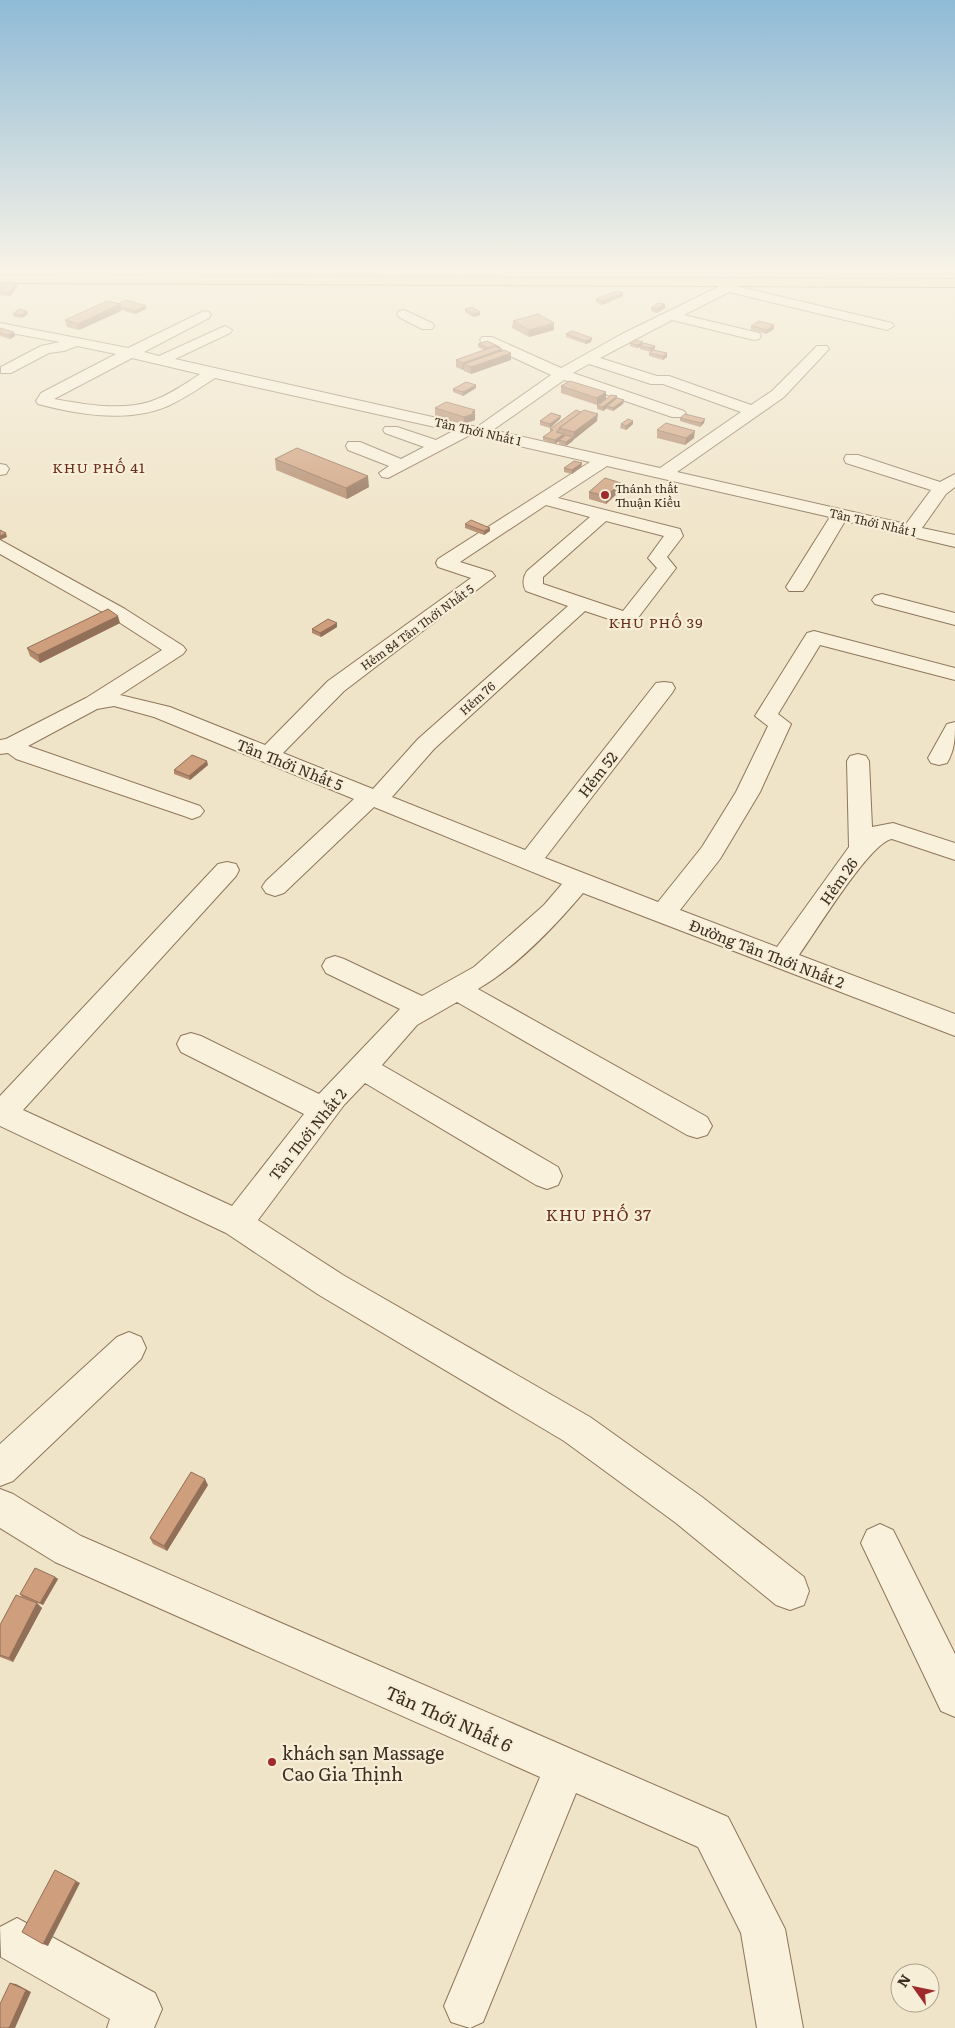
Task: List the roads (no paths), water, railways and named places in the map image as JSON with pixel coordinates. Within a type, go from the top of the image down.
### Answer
[{"type":"street","points":[[6,370],[20,363]]},
{"type":"street","points":[[109,363],[47,396],[44,401],[68,408],[144,408],[166,400],[213,373]]},
{"type":"street","name":"Tân Thới Nhất 1","points":[[172,363],[955,541]]},
{"type":"street","points":[[537,363],[562,374],[678,414]]},
{"type":"street","points":[[354,446],[395,469],[438,446],[474,431],[581,363]]},
{"type":"street","points":[[598,363],[656,381],[664,379],[753,411]]},
{"type":"street","points":[[662,474],[778,394],[809,363]]},
{"type":"street","points":[[391,430],[438,446]]},
{"type":"street","points":[[852,459],[949,483],[910,531]]},
{"type":"street","name":"Hẻm 84 Tân Thới Nhất 5","points":[[268,755],[336,686],[485,576],[445,563],[546,500],[604,460]]},
{"type":"street","points":[[546,500],[602,516],[667,530],[674,536],[657,558],[667,568],[627,618],[533,587],[534,575],[602,516]]},
{"type":"street","points":[[796,587],[840,514]]},
{"type":"street","points":[[0,546],[118,613],[176,650],[92,703]]},
{"type":"street","points":[[882,600],[955,619]]},
{"type":"street","name":"Hẻm 76","points":[[275,887],[374,798],[426,744],[583,603]]},
{"type":"street","points":[[663,914],[711,853],[748,792],[780,724],[766,716],[814,637],[955,674]]},
{"type":"street","name":"Hẻm 52","points":[[529,861],[664,688]]},
{"type":"street","name":"Tân Thới Nhất 5","points":[[6,746],[92,703],[114,700],[162,712],[579,881]]},
{"type":"street","points":[[939,758],[955,728]]},
{"type":"street","points":[[6,746],[192,811]]},
{"type":"street","name":"Hẻm 26","points":[[783,959],[861,848],[858,761]]},
{"type":"street","points":[[861,848],[878,833],[893,831],[955,852]]},
{"type":"street","points":[[227,870],[1,1113],[237,1223],[331,1285],[577,1429],[689,1510],[790,1591]]},
{"type":"street","name":"Đường Tân Thới Nhất 2","points":[[579,881],[955,1025]]},
{"type":"street","name":"Tân Thới Nhất 2","points":[[237,1223],[324,1110],[362,1067],[396,1034],[407,1018],[483,974],[553,912],[579,881]]},
{"type":"street","points":[[335,966],[422,1008]]},
{"type":"street","points":[[456,989],[697,1126]]},
{"type":"street","points":[[191,1044],[324,1110]]},
{"type":"street","points":[[362,1067],[547,1176]]},
{"type":"street","points":[[0,1468],[128,1348]]},
{"type":"street","name":"Tân Thới Nhất 6","points":[[0,1507],[68,1549],[565,1769],[713,1832],[763,1929],[780,2028]]},
{"type":"street","points":[[880,1543],[955,1696]]},
{"type":"street","points":[[467,2006],[565,1769]]},
{"type":"street","points":[[17,1941],[139,2009],[130,2028]]},
{"type":"place","name":"Thánh thất Thuận Kiều","points":[[605,495]]},
{"type":"place","name":"khách sạn Massage Cao Gia Thịnh","points":[[272,1762]]},
{"type":"district","name":"KHU PHỐ 41","points":[[99,467]]},
{"type":"district","name":"KHU PHỐ 39","points":[[656,622]]},
{"type":"district","name":"KHU PHỐ 37","points":[[599,1214]]}]
